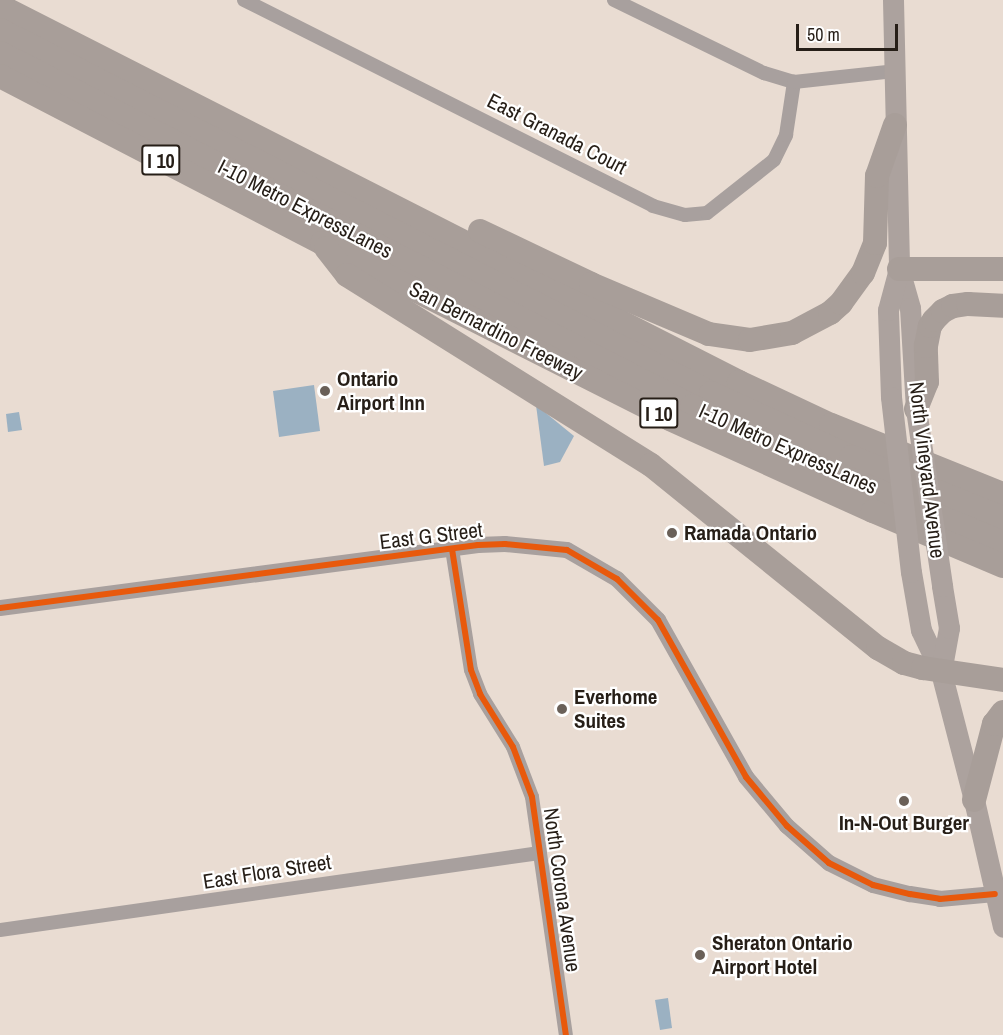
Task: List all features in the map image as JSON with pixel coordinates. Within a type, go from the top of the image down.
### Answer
[{"type":"highway","points":[[0,6],[739,382],[875,443],[1003,494]]},
{"type":"highway","name":"I-10 Metro ExpressLanes","points":[[0,30],[711,393],[851,457],[1003,518]]},
{"type":"highway","name":"I-10 Metro ExpressLanes","points":[[0,53],[692,406],[814,464],[1003,543]]},
{"type":"highway","name":"San Bernardino Freeway","points":[[0,76],[322,243],[670,419],[873,511],[1003,566]]},
{"type":"highway","points":[[373,194],[450,216],[580,279],[682,324],[732,339],[768,339],[792,333],[819,320],[841,303],[858,280],[875,243],[877,176],[895,125]]},
{"type":"highway","points":[[322,243],[347,275],[651,465],[878,648],[904,663],[941,672],[1003,680]]},
{"type":"highway","points":[[899,269],[1003,269]]},
{"type":"highway","points":[[916,409],[927,382],[927,336],[936,317],[947,308],[959,305],[1003,306]]},
{"type":"highway","points":[[875,443],[1003,477]]},
{"type":"highway","points":[[974,800],[994,724],[1003,712]]},
{"type":"main road","name":"North Vineyard Avenue","points":[[893,0],[899,269],[910,308],[916,409],[949,627],[941,672]]},
{"type":"main road","name":"North Vineyard Avenue","points":[[899,269],[888,310],[891,397],[911,572],[921,630],[941,672],[974,800],[1003,927]]},
{"type":"street","name":"East Granada Court","points":[[244,0],[653,206],[685,215],[707,213],[774,160],[786,135],[794,82]]},
{"type":"street","points":[[614,0],[640,6],[764,73],[794,82],[896,71]]},
{"type":"street","name":"East G Street","points":[[0,608],[453,549],[505,544],[567,550],[617,579],[658,620],[746,777],[787,826],[829,863],[873,885],[910,894],[940,899],[995,894]]},
{"type":"street","name":"North Corona Avenue","points":[[453,549],[471,670],[480,694],[513,747],[532,797],[566,1035]]},
{"type":"street","name":"East Flora Street","points":[[0,930],[540,853]]},
{"type":"water","points":[[314,385],[320,431],[279,437],[273,391]]},
{"type":"water","points":[[536,405],[574,436],[560,462],[544,466]]},
{"type":"water","points":[[19,412],[22,430],[8,432],[6,414]]},
{"type":"water","points":[[668,998],[672,1028],[660,1030],[655,1000]]},
{"type":"cycle path","points":[[0,608],[478,545],[505,544],[567,550],[617,579],[658,620],[746,777],[787,826],[829,863],[873,885],[910,894],[940,899],[995,894]]},
{"type":"cycle path","points":[[452,549],[471,670],[480,694],[513,747],[532,797],[566,1035]]},
{"type":"place","name":"Ontario Airport Inn","points":[[325,391]]},
{"type":"place","name":"Ramada Ontario","points":[[672,533]]},
{"type":"place","name":"Everhome Suites","points":[[562,709]]},
{"type":"place","name":"In-N-Out Burger","points":[[904,801]]},
{"type":"place","name":"Sheraton Ontario Airport Hotel","points":[[700,955]]}]
